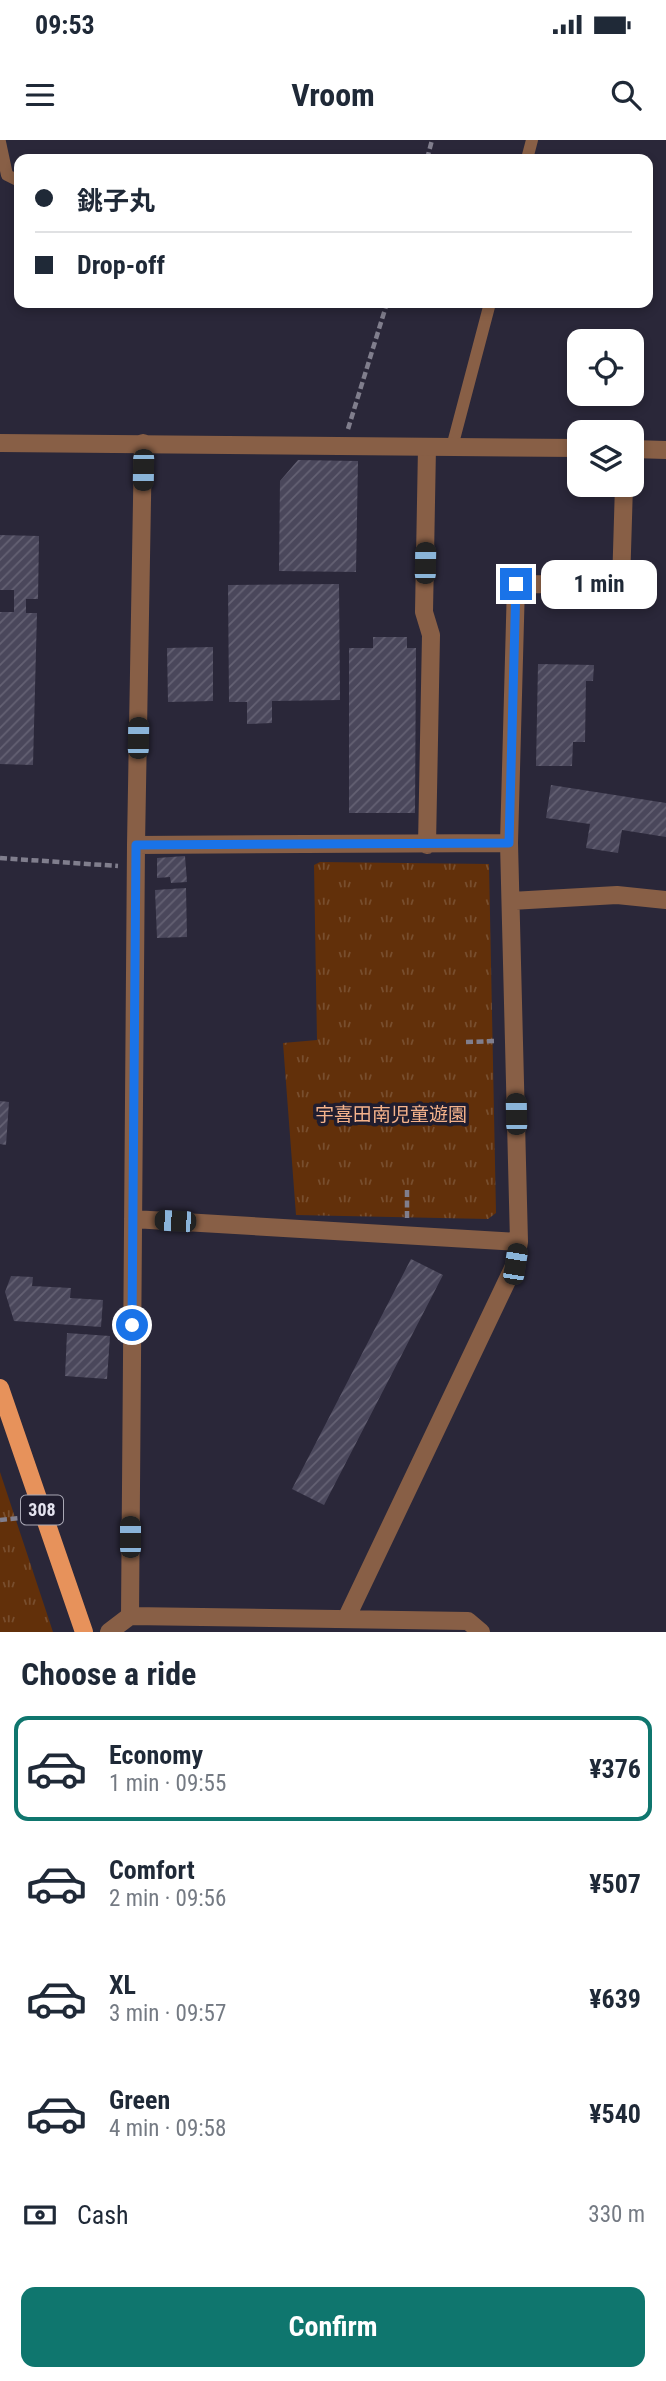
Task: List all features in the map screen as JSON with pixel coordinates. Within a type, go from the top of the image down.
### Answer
[{"type":"main road","name":"308","points":[[0,1388],[84,1632]]},
{"type":"street","points":[[0,443],[567,448]]},
{"type":"street","points":[[130,1616],[136,845],[143,443]]},
{"type":"street","points":[[427,447],[424,612],[431,635],[427,845]]},
{"type":"street","points":[[644,449],[666,450]]},
{"type":"street","points":[[346,1619],[515,1264],[519,1242],[509,843],[516,584],[621,585],[624,497]]},
{"type":"street","points":[[136,845],[509,843]]},
{"type":"street","points":[[511,901],[617,895],[666,901]]},
{"type":"street","points":[[133,1219],[519,1242]]},
{"type":"street","points":[[109,1632],[130,1616],[468,1621],[481,1632]]},
{"type":"lane","points":[[0,142],[7,175],[14,178]]},
{"type":"lane","points":[[452,447],[489,308]]},
{"type":"path","points":[[343,445],[385,308]]},
{"type":"path","points":[[0,858],[136,867]]},
{"type":"path","points":[[466,1042],[499,1041]]},
{"type":"path","points":[[407,1190],[407,1219]]},
{"type":"path","points":[[0,1520],[21,1518]]},
{"type":"green space","name":"宇喜田南児童遊園","points":[[320,862],[489,864],[496,1213],[488,1219],[296,1215],[283,1043],[317,1040],[314,865]]},
{"type":"green space","points":[[0,1472],[53,1632],[0,1632]]},
{"type":"building","points":[[298,460],[358,461],[356,572],[279,571],[280,481]]},
{"type":"building","points":[[0,535],[39,536],[38,599],[26,599],[26,613],[37,613],[33,765],[0,764],[0,612],[14,612],[14,590],[0,590]]},
{"type":"building","points":[[339,584],[340,700],[272,701],[272,723],[247,724],[247,702],[229,702],[228,585]]},
{"type":"building","points":[[373,637],[407,637],[407,648],[416,648],[415,813],[349,813],[349,648],[373,648]]},
{"type":"building","points":[[213,647],[213,701],[168,702],[167,648]]},
{"type":"building","points":[[538,664],[594,665],[593,681],[586,681],[585,742],[573,742],[572,766],[536,766]]},
{"type":"building","points":[[551,785],[666,803],[666,837],[622,830],[618,853],[586,848],[590,824],[546,818]]},
{"type":"building","points":[[185,856],[187,882],[171,883],[170,877],[157,878],[157,858]]},
{"type":"building","points":[[186,888],[187,937],[157,938],[155,890]]},
{"type":"building","points":[[0,1101],[9,1102],[6,1145],[0,1144]]},
{"type":"building","points":[[411,1259],[443,1275],[324,1505],[292,1489]]},
{"type":"building","points":[[11,1276],[33,1277],[32,1286],[71,1288],[70,1298],[103,1300],[101,1327],[14,1321],[5,1292]]},
{"type":"building","points":[[67,1333],[110,1336],[107,1379],[65,1376]]},
{"type":"route","points":[[132,1325],[136,845],[509,843],[516,584]]}]
